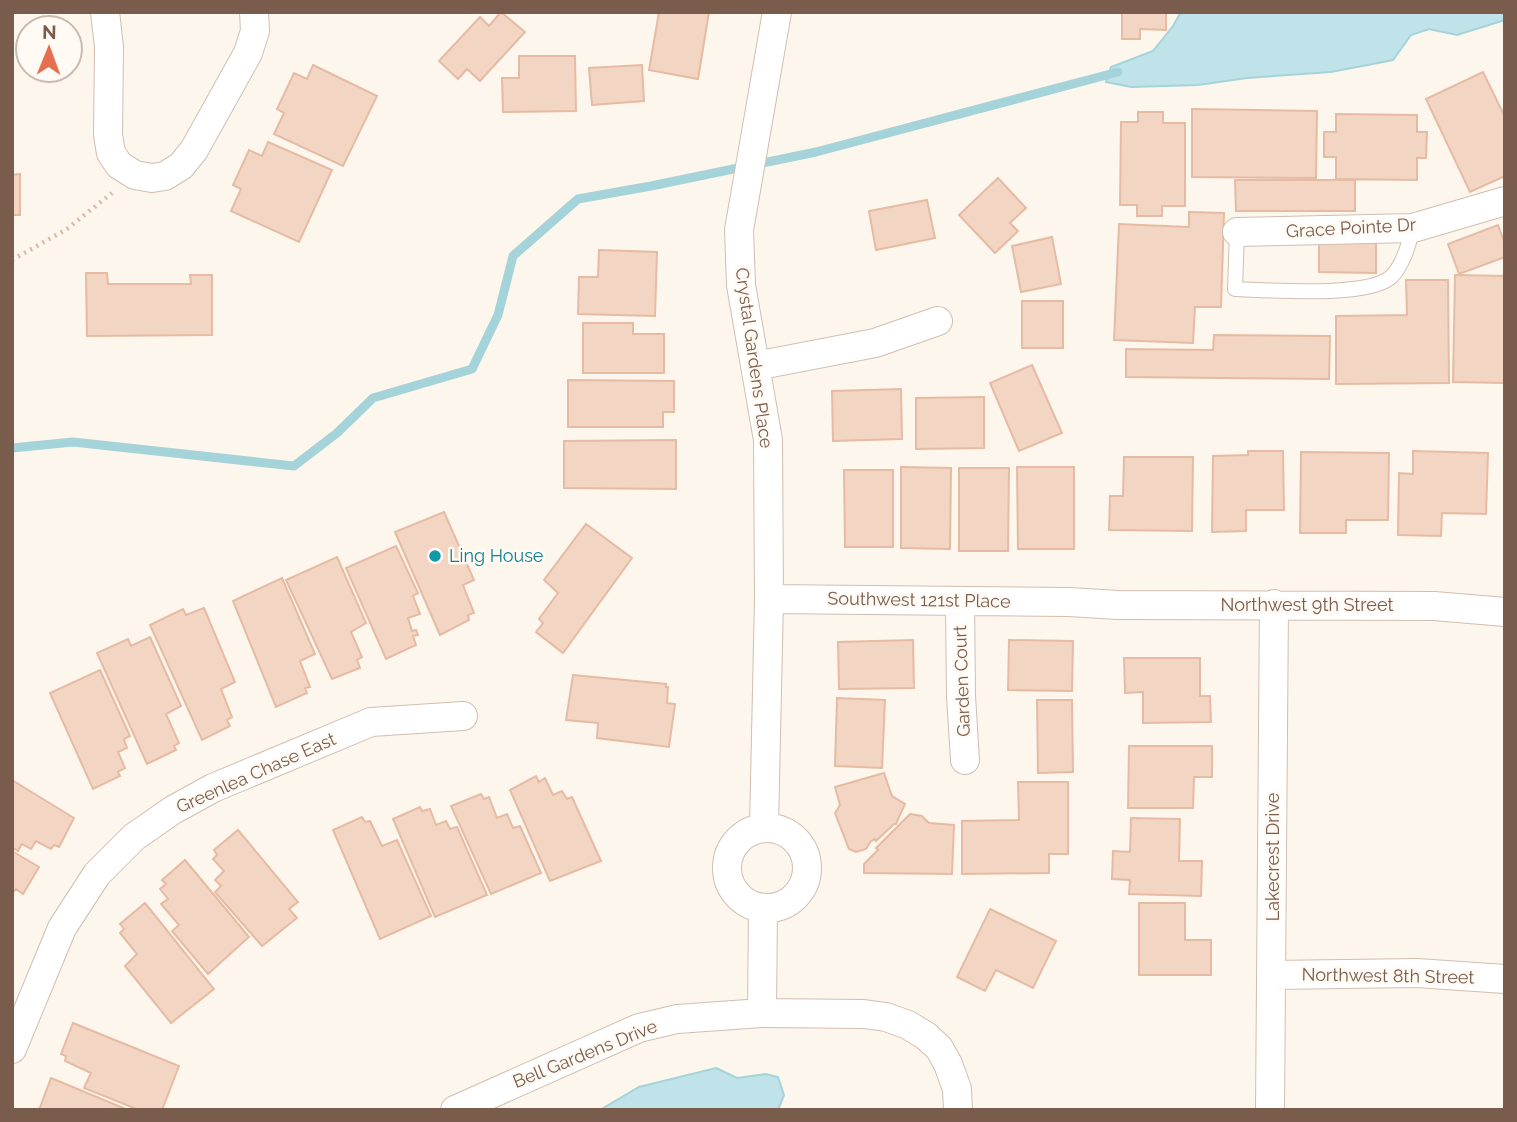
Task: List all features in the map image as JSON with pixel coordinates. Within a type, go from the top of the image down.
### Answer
[{"type":"street","points":[[105,12],[109,47],[108,135],[111,153],[119,165],[135,175],[152,178],[165,176],[181,166],[194,150],[248,53],[256,31],[254,12]]},
{"type":"street","name":"Crystal Gardens Place","points":[[764,828],[769,598],[768,440],[741,285],[738,230],[778,14]]},
{"type":"street","name":"Grace Pointe Dr","points":[[1237,232],[1413,228],[1505,201]]},
{"type":"street","points":[[755,366],[875,343],[938,321]]},
{"type":"street","name":"Southwest 121st Place","points":[[769,598],[1109,604]]},
{"type":"street","name":"Garden Court","points":[[960,601],[965,760]]},
{"type":"street","name":"Northwest 9th Street","points":[[1109,604],[1434,606],[1505,612]]},
{"type":"street","name":"Lakecrest Drive","points":[[1270,1110],[1274,604]]},
{"type":"street","name":"Greenlea Chase East","points":[[12,1049],[62,928],[97,874],[134,837],[173,810],[213,788],[371,722],[463,716]]},
{"type":"street","points":[[764,828],[785,833],[797,842],[807,862],[806,876],[799,892],[788,903],[773,908],[745,902],[735,893],[727,875],[727,859],[736,843],[751,831],[764,828]]},
{"type":"street","points":[[762,1013],[763,908]]},
{"type":"street","name":"Northwest 8th Street","points":[[1272,975],[1417,973],[1505,979]]},
{"type":"street","name":"Bell Gardens Drive","points":[[455,1110],[639,1028],[677,1018],[762,1013],[864,1014],[886,1017],[908,1025],[939,1048],[957,1089],[958,1110]]},
{"type":"lane","points":[[1237,232],[1235,289],[1349,290],[1375,286],[1391,278],[1413,228]]},
{"type":"path","points":[[12,260],[67,229],[135,175]]},
{"type":"water","points":[[1181,12],[1505,12],[1505,20],[1457,35],[1429,29],[1411,35],[1393,60],[1331,72],[1247,78],[1198,85],[1131,87],[1106,82],[1111,67],[1153,51]]},
{"type":"water","points":[[716,1068],[737,1078],[766,1074],[778,1077],[784,1095],[778,1110],[600,1110],[639,1087]]},
{"type":"building","points":[[501,12],[525,32],[480,81],[467,69],[458,79],[439,61],[480,17],[489,26]]},
{"type":"building","points":[[659,12],[709,12],[698,79],[649,70]]},
{"type":"building","points":[[1122,12],[1166,12],[1166,30],[1140,29],[1140,39],[1122,39]]},
{"type":"building","points":[[519,56],[575,56],[576,111],[503,112],[502,78],[519,78]]},
{"type":"building","points":[[313,65],[377,96],[343,166],[274,134],[284,113],[277,109],[294,73],[307,79]]},
{"type":"building","points":[[642,65],[644,101],[592,105],[589,68]]},
{"type":"building","points":[[1483,72],[1505,117],[1505,176],[1470,192],[1426,99]]},
{"type":"building","points":[[1192,109],[1317,111],[1316,178],[1192,177]]},
{"type":"building","points":[[1138,112],[1163,112],[1163,123],[1185,123],[1185,206],[1162,206],[1162,216],[1137,216],[1137,205],[1120,205],[1121,122],[1138,122]]},
{"type":"building","points":[[1336,114],[1417,115],[1417,132],[1427,132],[1426,158],[1417,158],[1417,180],[1336,179],[1336,157],[1324,157],[1324,132],[1336,132]]},
{"type":"building","points":[[268,142],[332,170],[299,242],[231,211],[241,189],[233,185],[249,150],[262,156]]},
{"type":"building","points":[[20,174],[20,215],[12,215],[12,175]]},
{"type":"building","points":[[998,178],[1026,208],[1010,223],[1018,231],[995,253],[959,215]]},
{"type":"building","points":[[1235,180],[1355,180],[1355,211],[1236,211]]},
{"type":"building","points":[[927,200],[935,238],[876,250],[869,211]]},
{"type":"building","points":[[1189,212],[1224,213],[1221,307],[1195,307],[1193,343],[1114,340],[1119,224],[1189,227]]},
{"type":"building","points":[[1498,225],[1505,244],[1505,257],[1459,274],[1448,244]]},
{"type":"building","points":[[1052,237],[1061,284],[1021,292],[1012,246]]},
{"type":"building","points":[[1319,243],[1376,243],[1376,273],[1319,272]]},
{"type":"building","points":[[599,250],[657,252],[655,316],[578,314],[579,277],[598,277]]},
{"type":"building","points":[[86,273],[107,273],[108,284],[191,284],[190,275],[212,275],[212,335],[87,336]]},
{"type":"building","points":[[1455,275],[1505,276],[1505,383],[1453,382]]},
{"type":"building","points":[[1406,280],[1448,280],[1449,383],[1336,384],[1336,316],[1407,315]]},
{"type":"building","points":[[1022,301],[1063,301],[1063,348],[1022,348]]},
{"type":"building","points":[[583,323],[633,323],[633,334],[664,334],[664,373],[583,373]]},
{"type":"building","points":[[1214,335],[1330,336],[1329,379],[1126,377],[1126,349],[1213,350]]},
{"type":"building","points":[[1032,365],[1062,433],[1019,451],[990,383]]},
{"type":"building","points":[[568,380],[674,381],[674,412],[663,412],[663,427],[568,427]]},
{"type":"building","points":[[901,389],[902,439],[833,441],[832,391]]},
{"type":"building","points":[[984,397],[984,448],[916,449],[916,398]]},
{"type":"building","points":[[676,440],[676,489],[564,488],[564,441]]},
{"type":"building","points":[[1248,451],[1283,451],[1284,510],[1246,510],[1246,531],[1212,532],[1213,456],[1248,455]]},
{"type":"building","points":[[1413,451],[1488,453],[1486,514],[1442,513],[1441,536],[1398,535],[1399,473],[1413,474]]},
{"type":"building","points":[[1301,452],[1389,453],[1388,520],[1346,520],[1346,533],[1300,533]]},
{"type":"building","points":[[1124,457],[1193,457],[1192,531],[1109,530],[1110,496],[1123,496]]},
{"type":"building","points":[[901,467],[951,468],[950,549],[901,548]]},
{"type":"building","points":[[1017,467],[1074,467],[1074,549],[1018,549]]},
{"type":"building","points":[[959,468],[1009,468],[1008,551],[959,551]]},
{"type":"building","points":[[844,470],[893,470],[893,547],[845,547]]},
{"type":"building","name":"Ling House","points":[[444,512],[474,580],[463,585],[474,613],[468,615],[469,620],[440,635],[395,532]]},
{"type":"building","points":[[586,524],[632,558],[563,653],[536,632],[543,623],[539,619],[558,593],[544,580]]},
{"type":"building","points":[[396,546],[418,593],[413,596],[420,614],[408,618],[412,631],[416,630],[418,635],[413,636],[416,645],[386,659],[346,568]]},
{"type":"building","points":[[337,557],[366,623],[351,632],[362,657],[357,660],[360,668],[332,679],[286,580]]},
{"type":"building","points":[[282,578],[315,654],[300,661],[310,687],[305,688],[307,693],[276,707],[233,601]]},
{"type":"building","points":[[204,608],[235,682],[221,689],[232,717],[227,720],[230,726],[202,740],[150,625],[183,609],[186,615]]},
{"type":"building","points":[[150,637],[181,706],[166,714],[179,743],[174,746],[176,750],[147,764],[97,653],[128,639],[131,646]]},
{"type":"building","points":[[913,640],[914,688],[839,689],[838,642]]},
{"type":"building","points":[[1009,640],[1073,641],[1072,691],[1008,690]]},
{"type":"building","points":[[1124,658],[1200,658],[1200,696],[1210,696],[1211,722],[1143,723],[1143,692],[1125,693]]},
{"type":"building","points":[[100,670],[130,736],[124,739],[127,748],[118,752],[125,768],[118,772],[120,776],[93,789],[50,693]]},
{"type":"building","points":[[573,675],[666,684],[667,703],[675,704],[669,747],[597,738],[598,723],[566,720]]},
{"type":"building","points":[[837,698],[885,700],[882,768],[835,766]]},
{"type":"building","points":[[1037,700],[1072,700],[1073,772],[1038,773]]},
{"type":"building","points":[[1129,746],[1212,746],[1212,777],[1194,777],[1193,808],[1128,808]]},
{"type":"building","points":[[884,773],[892,796],[905,804],[896,824],[876,841],[871,841],[866,849],[856,852],[849,849],[835,813],[840,805],[835,787]]},
{"type":"building","points":[[536,776],[539,782],[545,778],[553,795],[562,791],[567,799],[572,797],[601,861],[550,881],[510,790]]},
{"type":"building","points":[[12,780],[74,818],[59,847],[54,845],[51,849],[36,841],[31,849],[22,844],[18,851],[12,847]]},
{"type":"building","points":[[1018,782],[1068,782],[1068,854],[1049,854],[1049,873],[962,874],[962,821],[1019,820]]},
{"type":"building","points":[[481,794],[484,799],[489,797],[497,818],[507,814],[513,828],[520,826],[541,873],[491,894],[451,806]]},
{"type":"building","points":[[420,807],[422,811],[430,809],[436,825],[446,821],[450,829],[457,827],[487,895],[435,917],[393,819]]},
{"type":"building","points":[[910,814],[922,816],[929,823],[954,825],[952,874],[864,873],[864,864],[878,850],[876,848]]},
{"type":"building","points":[[362,817],[365,822],[370,821],[382,846],[397,840],[431,916],[380,939],[333,830]]},
{"type":"building","points":[[1131,818],[1180,819],[1179,861],[1202,861],[1201,896],[1129,894],[1130,880],[1112,879],[1113,851],[1130,852]]},
{"type":"building","points":[[238,830],[298,902],[289,909],[297,918],[262,946],[215,892],[221,886],[215,880],[224,871],[213,859],[217,855],[214,850]]},
{"type":"building","points":[[12,851],[39,867],[23,894],[16,889],[12,894]]},
{"type":"building","points":[[185,860],[249,937],[208,974],[172,931],[179,925],[161,904],[168,899],[160,889],[166,884],[162,880]]},
{"type":"building","points":[[145,903],[214,989],[171,1023],[125,966],[137,954],[120,933],[124,929],[120,924]]},
{"type":"building","points":[[1139,903],[1185,903],[1185,940],[1211,940],[1211,975],[1139,975]]},
{"type":"building","points":[[990,909],[1056,941],[1033,988],[996,970],[985,991],[957,977]]},
{"type":"building","points":[[73,1023],[179,1066],[162,1110],[139,1110],[84,1088],[91,1073],[65,1061],[66,1056],[61,1054]]},
{"type":"building","points":[[51,1078],[128,1110],[39,1110]]},
{"type":"waterway","points":[[12,448],[73,442],[294,466],[337,433],[373,398],[472,369],[498,315],[513,256],[578,199],[816,152],[1118,72]]},
{"type":"place","name":"Ling House","points":[[435,556]]}]
